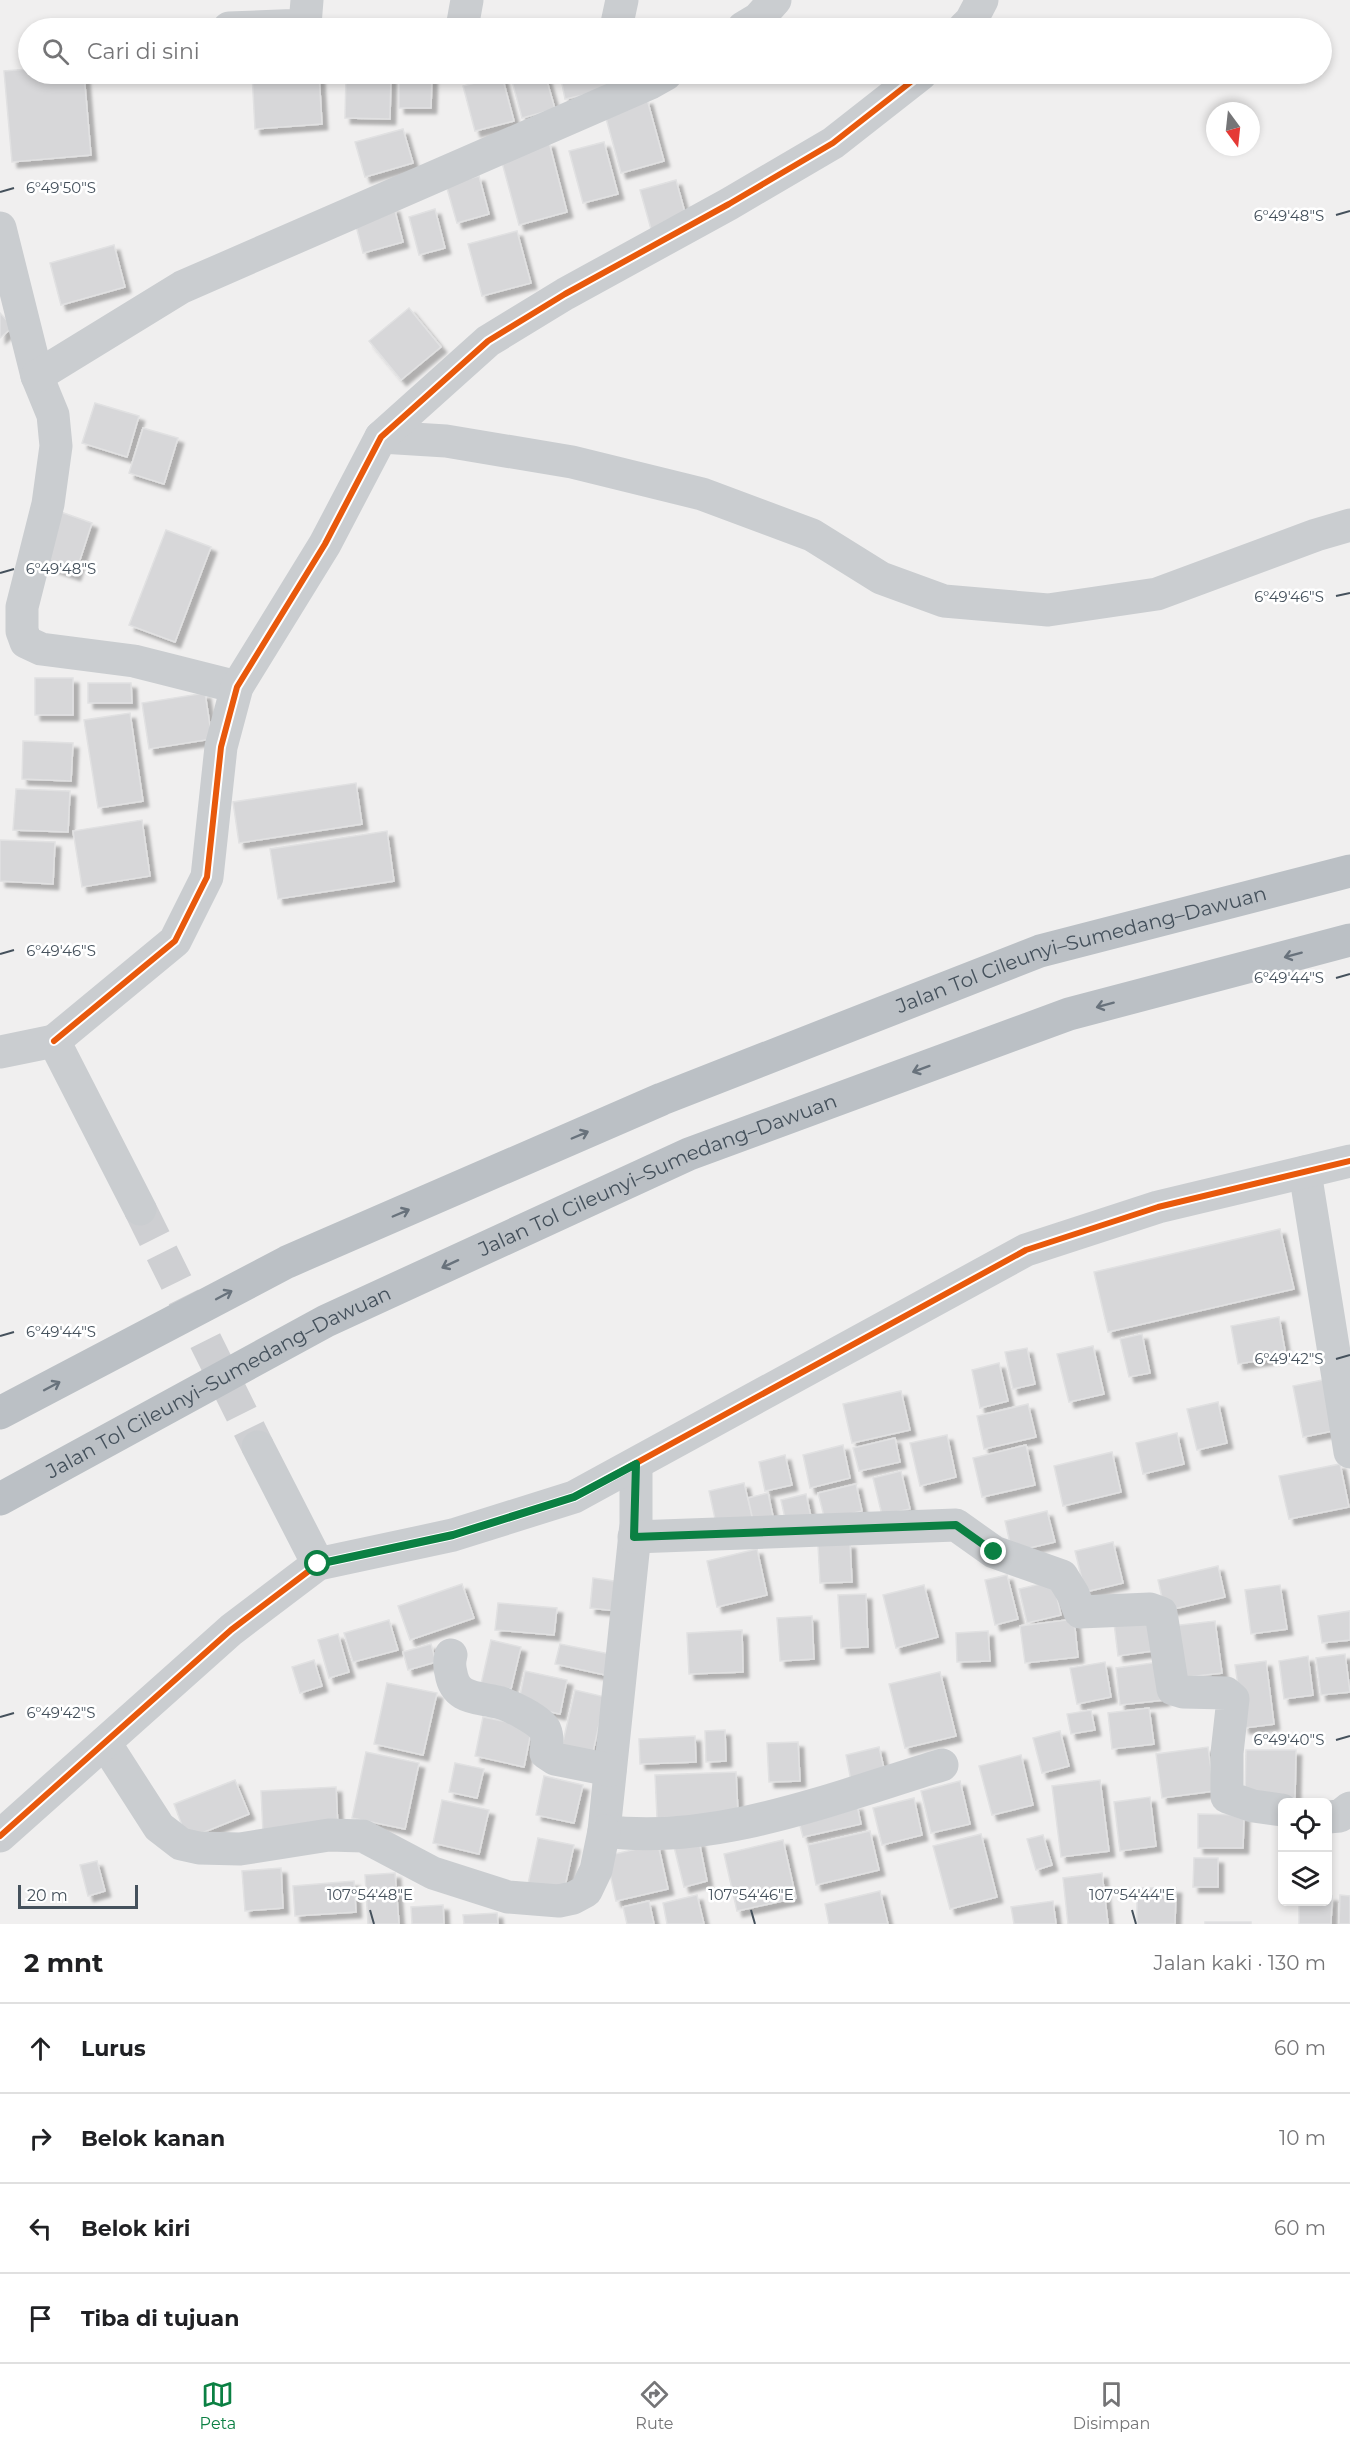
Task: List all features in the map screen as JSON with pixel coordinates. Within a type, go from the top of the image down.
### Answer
[{"type":"highway","name":"Jalan Tol Cileunyi–Sumedang–Dawuan","points":[[0,1413],[287,1262],[673,1095],[1040,951],[1350,871]]},
{"type":"highway","name":"Jalan Tol Cileunyi–Sumedang–Dawuan","points":[[0,1499],[326,1321],[689,1154],[1069,1014],[1350,940]]},
{"type":"street","points":[[306,18],[307,0]]},
{"type":"street","points":[[464,18],[467,0]]},
{"type":"street","points":[[618,18],[622,0]]},
{"type":"street","points":[[759,18],[776,0]]},
{"type":"street","points":[[973,18],[982,0]]},
{"type":"street","points":[[37,376],[182,287],[648,84]]},
{"type":"street","points":[[0,1052],[54,1041],[175,941],[207,877],[221,747],[237,687],[325,544],[381,437],[488,341],[566,294],[729,204],[833,143],[908,84]]},
{"type":"street","points":[[0,228],[37,376],[53,415],[56,446],[48,504],[22,607],[22,631],[26,642],[41,649],[134,661],[237,687]]},
{"type":"street","points":[[381,437],[446,441],[572,462],[702,494],[812,535],[881,578],[944,602],[1048,610],[1157,594],[1316,535],[1350,525]]},
{"type":"street","points":[[54,1041],[140,1209]]},
{"type":"street","points":[[0,1836],[231,1630],[318,1564],[453,1535],[574,1497],[1026,1250],[1158,1207],[1350,1161]]},
{"type":"street","points":[[1305,1172],[1350,1452]]},
{"type":"street","points":[[258,1447],[318,1564]]},
{"type":"street","points":[[105,1743],[159,1827],[181,1844],[199,1848],[240,1849],[329,1835],[363,1836],[433,1873],[508,1897],[559,1901],[573,1898],[586,1891],[596,1870],[603,1831],[624,1650],[634,1537],[636,1464]]},
{"type":"street","points":[[634,1537],[956,1525],[994,1552],[1062,1576],[1080,1612],[1150,1609],[1161,1612],[1173,1689],[1183,1692],[1226,1693],[1233,1699],[1227,1753],[1227,1797],[1252,1806],[1278,1809]]},
{"type":"street","points":[[451,1655],[449,1663],[453,1685],[456,1689],[472,1697],[500,1702],[536,1720],[545,1729],[548,1740],[546,1753],[555,1759],[610,1770]]},
{"type":"street","points":[[603,1831],[636,1835],[747,1824],[942,1765]]},
{"type":"street","points":[[1332,1817],[1340,1816],[1350,1808]]},
{"type":"building","points":[[18,70],[18,84],[85,84],[91,155],[12,162],[4,71]]},
{"type":"building","points":[[253,84],[320,84],[322,124],[255,129]]},
{"type":"building","points":[[346,84],[391,84],[390,119],[345,118]]},
{"type":"building","points":[[399,84],[432,84],[431,108],[399,108]]},
{"type":"building","points":[[504,84],[514,121],[475,131],[463,86]]},
{"type":"building","points":[[513,84],[548,84],[555,109],[522,118]]},
{"type":"building","points":[[562,84],[611,84],[612,89],[565,99]]},
{"type":"building","points":[[647,99],[664,161],[621,173],[604,111]]},
{"type":"building","points":[[403,129],[413,163],[365,177],[355,142]]},
{"type":"building","points":[[549,142],[567,212],[519,225],[500,155]]},
{"type":"building","points":[[604,142],[618,194],[583,203],[569,151]]},
{"type":"building","points":[[479,176],[489,214],[457,223],[446,185]]},
{"type":"building","points":[[676,180],[687,220],[651,229],[640,190]]},
{"type":"building","points":[[394,207],[403,242],[363,253],[354,218]]},
{"type":"building","points":[[435,209],[445,248],[419,255],[409,217]]},
{"type":"building","points":[[517,231],[531,283],[482,296],[468,244]]},
{"type":"building","points":[[114,245],[125,287],[61,305],[50,263]]},
{"type":"building","points":[[409,308],[441,347],[401,380],[369,341]]},
{"type":"building","points":[[0,313],[13,327],[0,338]]},
{"type":"building","points":[[95,403],[139,416],[127,457],[82,443]]},
{"type":"building","points":[[143,428],[178,438],[164,484],[129,473]]},
{"type":"building","points":[[58,511],[92,523],[75,575],[40,563]]},
{"type":"building","points":[[166,530],[211,547],[175,642],[129,625]]},
{"type":"building","points":[[35,678],[73,678],[73,715],[35,715]]},
{"type":"building","points":[[88,683],[131,683],[132,703],[88,703]]},
{"type":"building","points":[[205,693],[212,739],[149,749],[142,703]]},
{"type":"building","points":[[130,713],[143,801],[98,808],[84,720]]},
{"type":"building","points":[[23,741],[73,743],[71,781],[22,779]]},
{"type":"building","points":[[356,783],[362,824],[239,843],[233,802]]},
{"type":"building","points":[[16,789],[70,791],[68,832],[13,830]]},
{"type":"building","points":[[142,820],[150,876],[82,887],[73,831]]},
{"type":"building","points":[[387,831],[394,881],[278,899],[270,849]]},
{"type":"building","points":[[0,840],[55,842],[53,884],[0,881]]},
{"type":"building","points":[[1280,1229],[1294,1289],[1108,1332],[1094,1272]]},
{"type":"building","points":[[1279,1317],[1286,1356],[1238,1364],[1231,1326]]},
{"type":"building","points":[[1142,1334],[1150,1373],[1129,1377],[1120,1339]]},
{"type":"building","points":[[1093,1346],[1104,1394],[1069,1402],[1057,1354]]},
{"type":"building","points":[[1027,1348],[1035,1384],[1013,1389],[1005,1352]]},
{"type":"building","points":[[999,1363],[1008,1401],[980,1408],[972,1370]]},
{"type":"building","points":[[1323,1380],[1333,1431],[1303,1437],[1293,1386]]},
{"type":"building","points":[[901,1391],[910,1430],[852,1443],[843,1404]]},
{"type":"building","points":[[1218,1402],[1227,1443],[1197,1450],[1187,1409]]},
{"type":"building","points":[[1028,1404],[1036,1437],[984,1449],[977,1416]]},
{"type":"building","points":[[1177,1433],[1184,1464],[1143,1474],[1136,1443]]},
{"type":"building","points":[[947,1435],[956,1477],[920,1486],[910,1443]]},
{"type":"building","points":[[895,1438],[900,1462],[859,1471],[853,1448]]},
{"type":"building","points":[[843,1445],[850,1478],[810,1488],[803,1455]]},
{"type":"building","points":[[1026,1445],[1035,1485],[982,1497],[973,1458]]},
{"type":"building","points":[[1112,1452],[1121,1492],[1063,1506],[1054,1466]]},
{"type":"building","points":[[785,1455],[792,1485],[765,1491],[759,1462]]},
{"type":"building","points":[[1340,1464],[1349,1507],[1289,1519],[1279,1476]]},
{"type":"building","points":[[901,1471],[910,1509],[882,1515],[873,1478]]},
{"type":"building","points":[[744,1483],[753,1520],[717,1528],[709,1491]]},
{"type":"building","points":[[856,1484],[862,1511],[825,1520],[818,1493]]},
{"type":"building","points":[[768,1493],[774,1521],[754,1525],[748,1498]]},
{"type":"building","points":[[806,1494],[811,1517],[786,1523],[781,1500]]},
{"type":"building","points":[[1047,1511],[1055,1542],[1012,1552],[1005,1521]]},
{"type":"building","points":[[1113,1542],[1123,1583],[1085,1592],[1075,1551]]},
{"type":"building","points":[[850,1543],[852,1582],[820,1583],[818,1545]]},
{"type":"building","points":[[757,1549],[767,1595],[717,1607],[707,1561]]},
{"type":"building","points":[[1218,1566],[1225,1597],[1165,1611],[1158,1580]]},
{"type":"building","points":[[1007,1575],[1018,1619],[995,1625],[985,1580]]},
{"type":"building","points":[[593,1578],[621,1582],[617,1611],[590,1608]]},
{"type":"building","points":[[1053,1581],[1061,1615],[1027,1623],[1019,1589]]},
{"type":"building","points":[[462,1584],[474,1618],[410,1640],[398,1606]]},
{"type":"building","points":[[924,1585],[938,1637],[896,1648],[883,1595]]},
{"type":"building","points":[[1280,1585],[1287,1629],[1251,1634],[1245,1590]]},
{"type":"building","points":[[866,1594],[868,1647],[841,1648],[838,1595]]},
{"type":"building","points":[[498,1603],[557,1608],[554,1635],[495,1630]]},
{"type":"building","points":[[1350,1611],[1350,1640],[1322,1643],[1318,1616]]},
{"type":"building","points":[[812,1616],[814,1659],[780,1661],[777,1618]]},
{"type":"building","points":[[1074,1619],[1078,1657],[1025,1663],[1020,1626]]},
{"type":"building","points":[[1147,1619],[1152,1651],[1118,1656],[1114,1623]]},
{"type":"building","points":[[389,1620],[398,1650],[353,1662],[344,1633]]},
{"type":"building","points":[[1215,1621],[1222,1673],[1179,1678],[1172,1626]]},
{"type":"building","points":[[742,1630],[743,1672],[689,1674],[687,1633]]},
{"type":"building","points":[[988,1631],[990,1661],[957,1662],[956,1633]]},
{"type":"building","points":[[338,1634],[349,1672],[329,1678],[318,1640]]},
{"type":"building","points":[[491,1640],[521,1647],[511,1689],[481,1684]]},
{"type":"building","points":[[431,1644],[436,1662],[408,1670],[403,1652]]},
{"type":"building","points":[[560,1644],[615,1655],[610,1676],[555,1664]]},
{"type":"building","points":[[1345,1654],[1350,1692],[1321,1695],[1316,1658]]},
{"type":"building","points":[[1308,1656],[1313,1695],[1284,1699],[1279,1661]]},
{"type":"building","points":[[314,1660],[322,1686],[300,1693],[292,1667]]},
{"type":"building","points":[[1266,1661],[1274,1724],[1244,1728],[1235,1665]]},
{"type":"building","points":[[1105,1662],[1111,1697],[1077,1704],[1070,1668]]},
{"type":"building","points":[[1159,1662],[1164,1700],[1120,1705],[1116,1668]]},
{"type":"building","points":[[525,1671],[567,1680],[560,1714],[518,1705]]},
{"type":"building","points":[[940,1672],[956,1736],[905,1748],[889,1684]]},
{"type":"building","points":[[387,1683],[437,1693],[423,1755],[374,1744]]},
{"type":"building","points":[[575,1690],[605,1697],[593,1752],[562,1746]]},
{"type":"building","points":[[1149,1708],[1154,1744],[1112,1749],[1108,1713]]},
{"type":"building","points":[[1091,1710],[1095,1730],[1071,1734],[1067,1714]]},
{"type":"building","points":[[483,1717],[532,1727],[524,1767],[475,1756]]},
{"type":"building","points":[[725,1730],[726,1761],[706,1762],[705,1731]]},
{"type":"building","points":[[1060,1731],[1069,1766],[1042,1773],[1033,1738]]},
{"type":"building","points":[[695,1736],[696,1762],[640,1764],[639,1739]]},
{"type":"building","points":[[798,1742],[800,1781],[769,1782],[767,1743]]},
{"type":"building","points":[[879,1747],[885,1773],[851,1781],[846,1755]]},
{"type":"building","points":[[1208,1747],[1214,1791],[1162,1798],[1156,1754]]},
{"type":"building","points":[[1246,1750],[1296,1750],[1295,1798],[1245,1798]]},
{"type":"building","points":[[366,1752],[419,1763],[405,1829],[352,1818]]},
{"type":"building","points":[[1021,1755],[1033,1805],[992,1815],[979,1766]]},
{"type":"building","points":[[455,1763],[484,1769],[477,1798],[449,1792]]},
{"type":"building","points":[[736,1772],[738,1814],[657,1818],[655,1775]]},
{"type":"building","points":[[544,1776],[583,1785],[574,1823],[536,1815]]},
{"type":"building","points":[[235,1780],[249,1814],[187,1839],[174,1804]]},
{"type":"building","points":[[1100,1780],[1109,1851],[1061,1857],[1052,1786]]},
{"type":"building","points":[[960,1781],[970,1824],[931,1833],[921,1791]]},
{"type":"building","points":[[336,1787],[338,1829],[263,1833],[261,1791]]},
{"type":"building","points":[[1150,1797],[1156,1846],[1120,1851],[1114,1802]]},
{"type":"building","points":[[914,1798],[922,1835],[882,1845],[873,1808]]},
{"type":"building","points":[[442,1800],[489,1810],[479,1854],[433,1843]]},
{"type":"building","points":[[857,1805],[861,1824],[803,1837],[798,1818]]},
{"type":"building","points":[[1198,1814],[1244,1815],[1243,1848],[1198,1848]]},
{"type":"building","points":[[870,1831],[879,1870],[816,1885],[808,1845]]},
{"type":"building","points":[[981,1834],[997,1897],[950,1909],[933,1846]]},
{"type":"building","points":[[1043,1835],[1052,1865],[1036,1870],[1027,1839]]},
{"type":"building","points":[[538,1838],[574,1845],[564,1891],[528,1884]]},
{"type":"building","points":[[783,1840],[796,1898],[737,1911],[724,1854]]},
{"type":"building","points":[[699,1841],[707,1881],[684,1887],[674,1847]]},
{"type":"building","points":[[658,1844],[668,1889],[616,1901],[606,1856]]},
{"type":"building","points":[[1194,1858],[1218,1858],[1218,1887],[1193,1887]]},
{"type":"building","points":[[97,1861],[105,1891],[88,1896],[80,1865]]},
{"type":"building","points":[[281,1868],[283,1908],[245,1911],[242,1871]]},
{"type":"building","points":[[395,1873],[399,1924],[368,1924],[365,1875]]},
{"type":"building","points":[[1102,1873],[1108,1924],[1068,1924],[1063,1878]]},
{"type":"building","points":[[354,1881],[356,1912],[295,1916],[293,1886]]},
{"type":"building","points":[[1137,1888],[1176,1888],[1175,1924],[1137,1924]]},
{"type":"building","points":[[880,1891],[888,1924],[829,1924],[825,1904]]},
{"type":"building","points":[[697,1895],[704,1924],[667,1924],[663,1903]]},
{"type":"building","points":[[1340,1895],[1350,1896],[1350,1924],[1339,1924]]},
{"type":"building","points":[[649,1901],[654,1924],[627,1924],[623,1907]]},
{"type":"building","points":[[1053,1901],[1056,1924],[1014,1924],[1011,1907]]},
{"type":"building","points":[[443,1905],[444,1924],[412,1924],[411,1907]]},
{"type":"building","points":[[1299,1906],[1332,1906],[1331,1924],[1299,1924]]},
{"type":"building","points":[[497,1913],[498,1924],[464,1924],[463,1915]]},
{"type":"building","points":[[1205,1922],[1251,1922],[1251,1924],[1205,1924]]},
{"type":"tunnel","points":[[140,1209],[258,1447]]},
{"type":"cycle path","points":[[54,1041],[175,941],[207,877],[221,747],[237,687],[325,544],[381,437],[488,341],[565,294],[729,204],[833,143],[908,84]]},
{"type":"cycle path","points":[[0,1836],[231,1630],[318,1564],[453,1535],[574,1497],[1026,1250],[1158,1207],[1350,1161]]},
{"type":"route","points":[[318,1564],[453,1535],[574,1497],[636,1464],[634,1537],[956,1525],[994,1552]]}]
